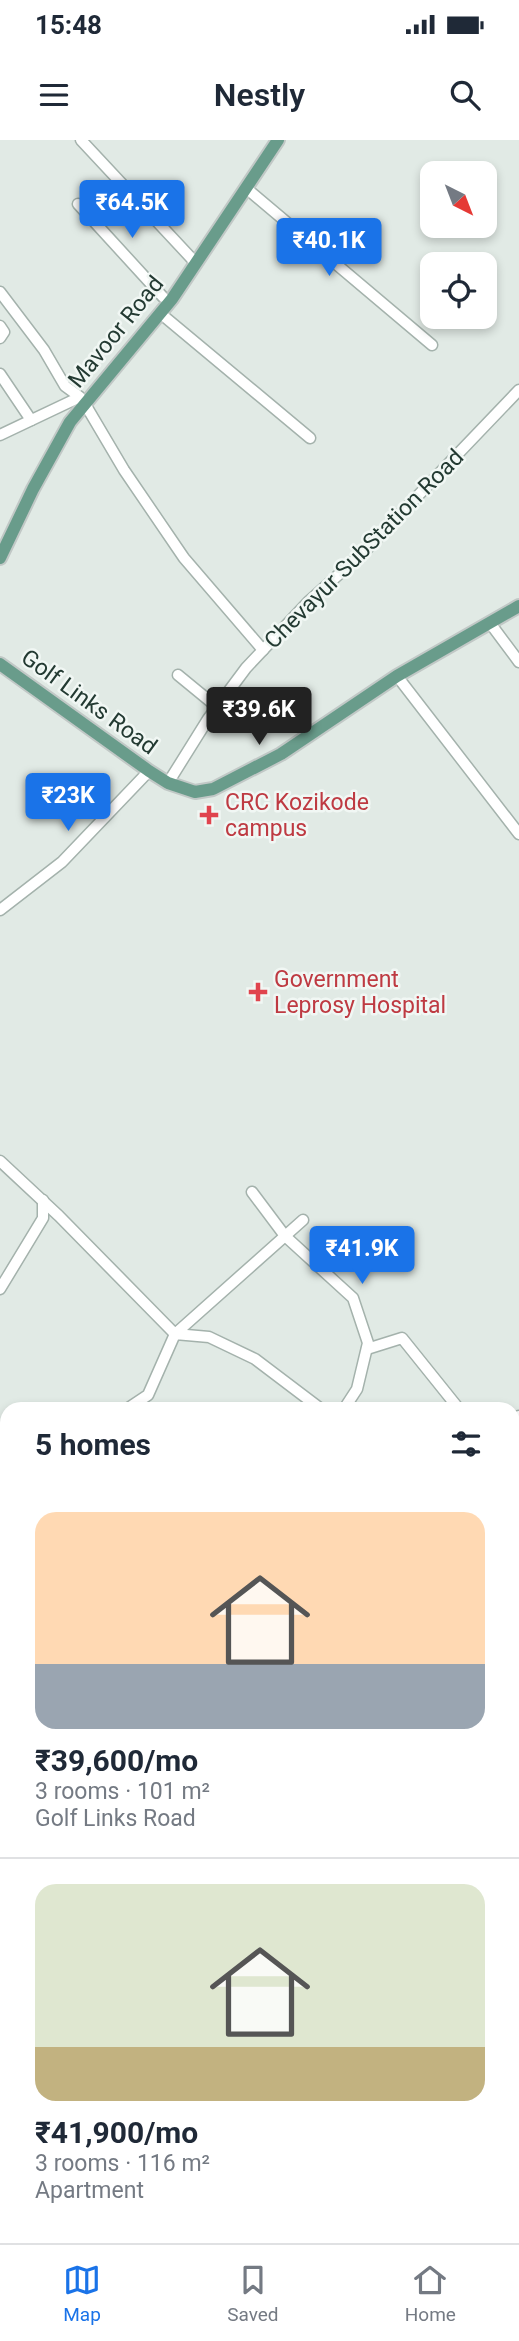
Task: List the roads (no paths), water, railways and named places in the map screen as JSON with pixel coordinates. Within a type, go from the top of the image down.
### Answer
[{"type":"main road","name":"Mavoor Road","points":[[0,542],[43,454],[192,259],[269,140]]},
{"type":"main road","name":"Mavoor Road","points":[[0,558],[54,450],[83,401],[160,313],[200,260],[278,140]]},
{"type":"main road","name":"Golf Links Road","points":[[0,664],[149,771],[168,783],[195,792],[213,789],[281,754],[397,676],[519,606]]},
{"type":"street","points":[[81,140],[192,259]]},
{"type":"street","points":[[246,188],[432,345]]},
{"type":"street","points":[[78,204],[163,297]]},
{"type":"street","points":[[0,292],[44,349],[65,386],[83,401],[124,470],[184,558],[262,650]]},
{"type":"street","points":[[160,313],[310,438]]},
{"type":"street","points":[[0,326],[4,332],[0,338]]},
{"type":"street","points":[[0,374],[31,420]]},
{"type":"street","name":"Chevayur SubStation Road","points":[[168,783],[217,707],[262,650],[309,601],[365,551],[519,390]]},
{"type":"street","points":[[0,435],[31,420],[83,401]]},
{"type":"street","points":[[490,623],[519,662]]},
{"type":"street","points":[[178,675],[217,707]]},
{"type":"street","points":[[397,676],[519,834]]},
{"type":"street","points":[[0,910],[62,862],[149,771]]},
{"type":"street","points":[[0,1161],[43,1200],[175,1334],[209,1336],[255,1359],[312,1402]]},
{"type":"street","points":[[252,1192],[285,1236],[353,1298],[368,1343],[357,1389],[349,1402]]},
{"type":"street","points":[[0,1289],[43,1218],[43,1200]]},
{"type":"street","points":[[138,1402],[148,1395],[175,1334],[303,1220]]},
{"type":"street","points":[[367,1349],[402,1338],[454,1402]]},
{"type":"street","points":[[0,2006],[0,2028]]},
{"type":"place","name":"CRC Kozikode campus","points":[[209,815]]},
{"type":"place","name":"Government Leprosy Hospital","points":[[258,992]]}]
